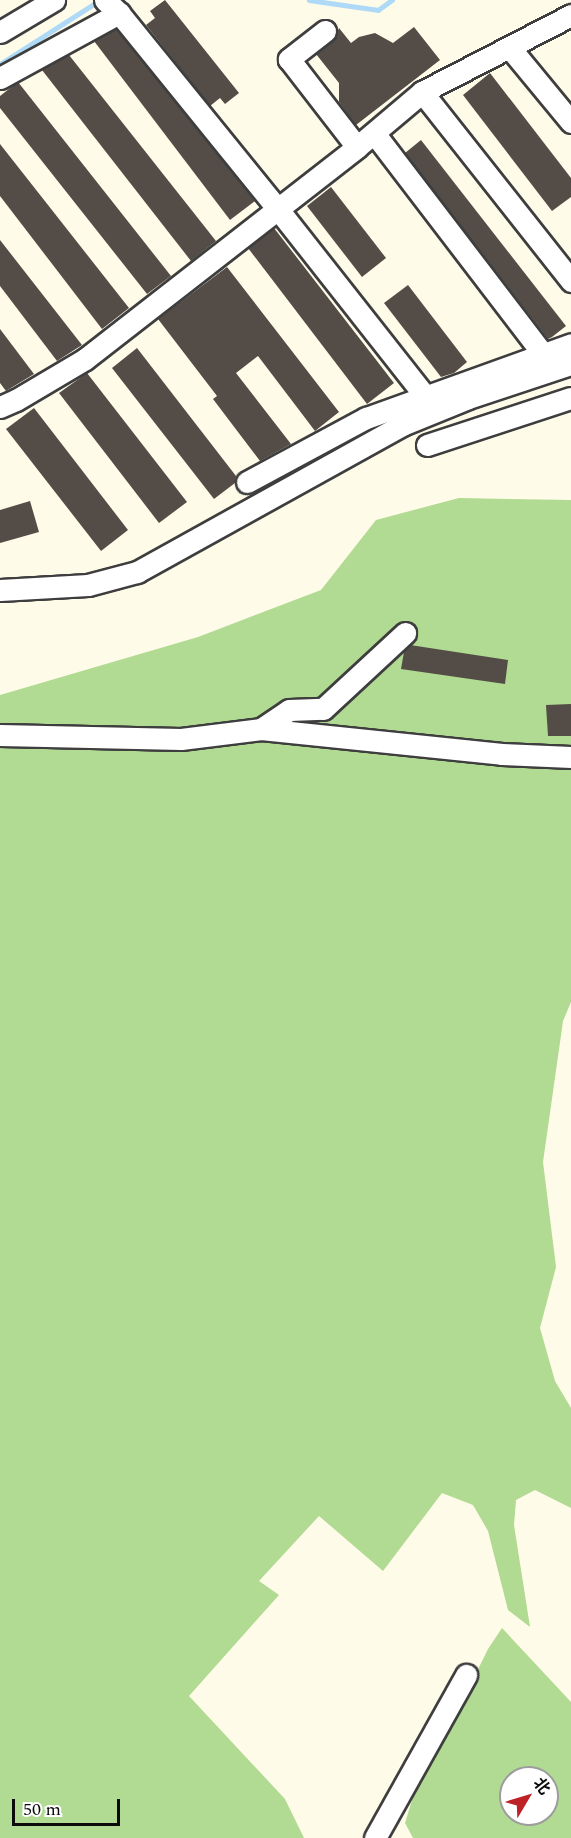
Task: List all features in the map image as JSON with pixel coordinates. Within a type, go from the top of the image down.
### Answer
[{"type":"street","points":[[0,32],[54,0]]},
{"type":"street","points":[[0,78],[112,7],[277,208],[424,395]]},
{"type":"street","points":[[0,407],[85,359],[357,147],[422,92],[571,15]]},
{"type":"street","points":[[325,31],[289,59],[357,147]]},
{"type":"street","points":[[510,48],[571,122]]},
{"type":"street","points":[[422,92],[571,281]]},
{"type":"street","points":[[374,133],[543,354]]},
{"type":"street","points":[[247,482],[366,418],[424,395],[571,344]]},
{"type":"street","points":[[0,590],[88,585],[137,572],[402,425],[468,398],[571,364]]},
{"type":"street","points":[[427,445],[571,398]]},
{"type":"street","points":[[261,729],[289,711],[323,709],[405,633]]},
{"type":"street","points":[[0,735],[181,739],[261,729],[502,754],[571,757]]},
{"type":"street","points":[[375,1838],[466,1675]]},
{"type":"green space","points":[[459,498],[571,500],[571,1002],[563,1021],[543,1162],[556,1267],[540,1328],[555,1381],[571,1408],[571,1508],[535,1490],[516,1500],[514,1525],[530,1627],[508,1610],[488,1531],[473,1505],[442,1493],[383,1571],[319,1516],[259,1581],[279,1595],[189,1696],[285,1799],[304,1838],[0,1838],[0,695],[198,637],[321,590],[376,520]]},
{"type":"green space","points":[[502,1628],[571,1702],[571,1838],[413,1838],[405,1823],[416,1787],[446,1734],[488,1649]]},
{"type":"building","points":[[165,0],[239,93],[225,104],[220,98],[210,106],[146,25],[155,18],[150,11]]},
{"type":"building","points":[[414,27],[440,60],[356,125],[339,102],[339,83],[316,54],[333,41],[339,28],[351,43],[359,37],[375,33],[393,43]]},
{"type":"building","points":[[116,29],[255,201],[230,220],[94,41]]},
{"type":"building","points":[[69,55],[216,241],[191,261],[42,70]]},
{"type":"building","points":[[490,73],[571,178],[571,197],[552,211],[463,95]]},
{"type":"building","points":[[18,82],[171,276],[147,294],[0,108],[0,96]]},
{"type":"building","points":[[421,140],[566,326],[552,337],[548,339],[405,153]]},
{"type":"building","points":[[0,144],[129,308],[102,329],[0,196]]},
{"type":"building","points":[[331,187],[386,258],[362,277],[307,206]]},
{"type":"building","points":[[274,228],[394,383],[367,404],[248,248]]},
{"type":"building","points":[[0,240],[82,345],[57,361],[0,286]]},
{"type":"building","points":[[227,267],[339,412],[315,431],[258,356],[236,373],[291,444],[260,461],[213,399],[217,396],[158,319]]},
{"type":"building","points":[[408,285],[467,362],[454,373],[441,377],[384,303]]},
{"type":"building","points":[[0,329],[34,374],[6,391],[0,383]]},
{"type":"building","points":[[137,348],[236,476],[235,483],[214,499],[112,368]]},
{"type":"building","points":[[87,373],[187,502],[159,523],[59,393]]},
{"type":"building","points":[[34,408],[128,530],[101,551],[6,429]]},
{"type":"building","points":[[30,501],[39,532],[0,543],[0,510]]},
{"type":"building","points":[[410,645],[508,660],[505,684],[401,669],[404,652]]},
{"type":"building","points":[[571,704],[571,736],[548,736],[546,705]]},
{"type":"waterway","points":[[0,64],[100,0]]},
{"type":"waterway","points":[[309,0],[378,10],[392,0]]}]
